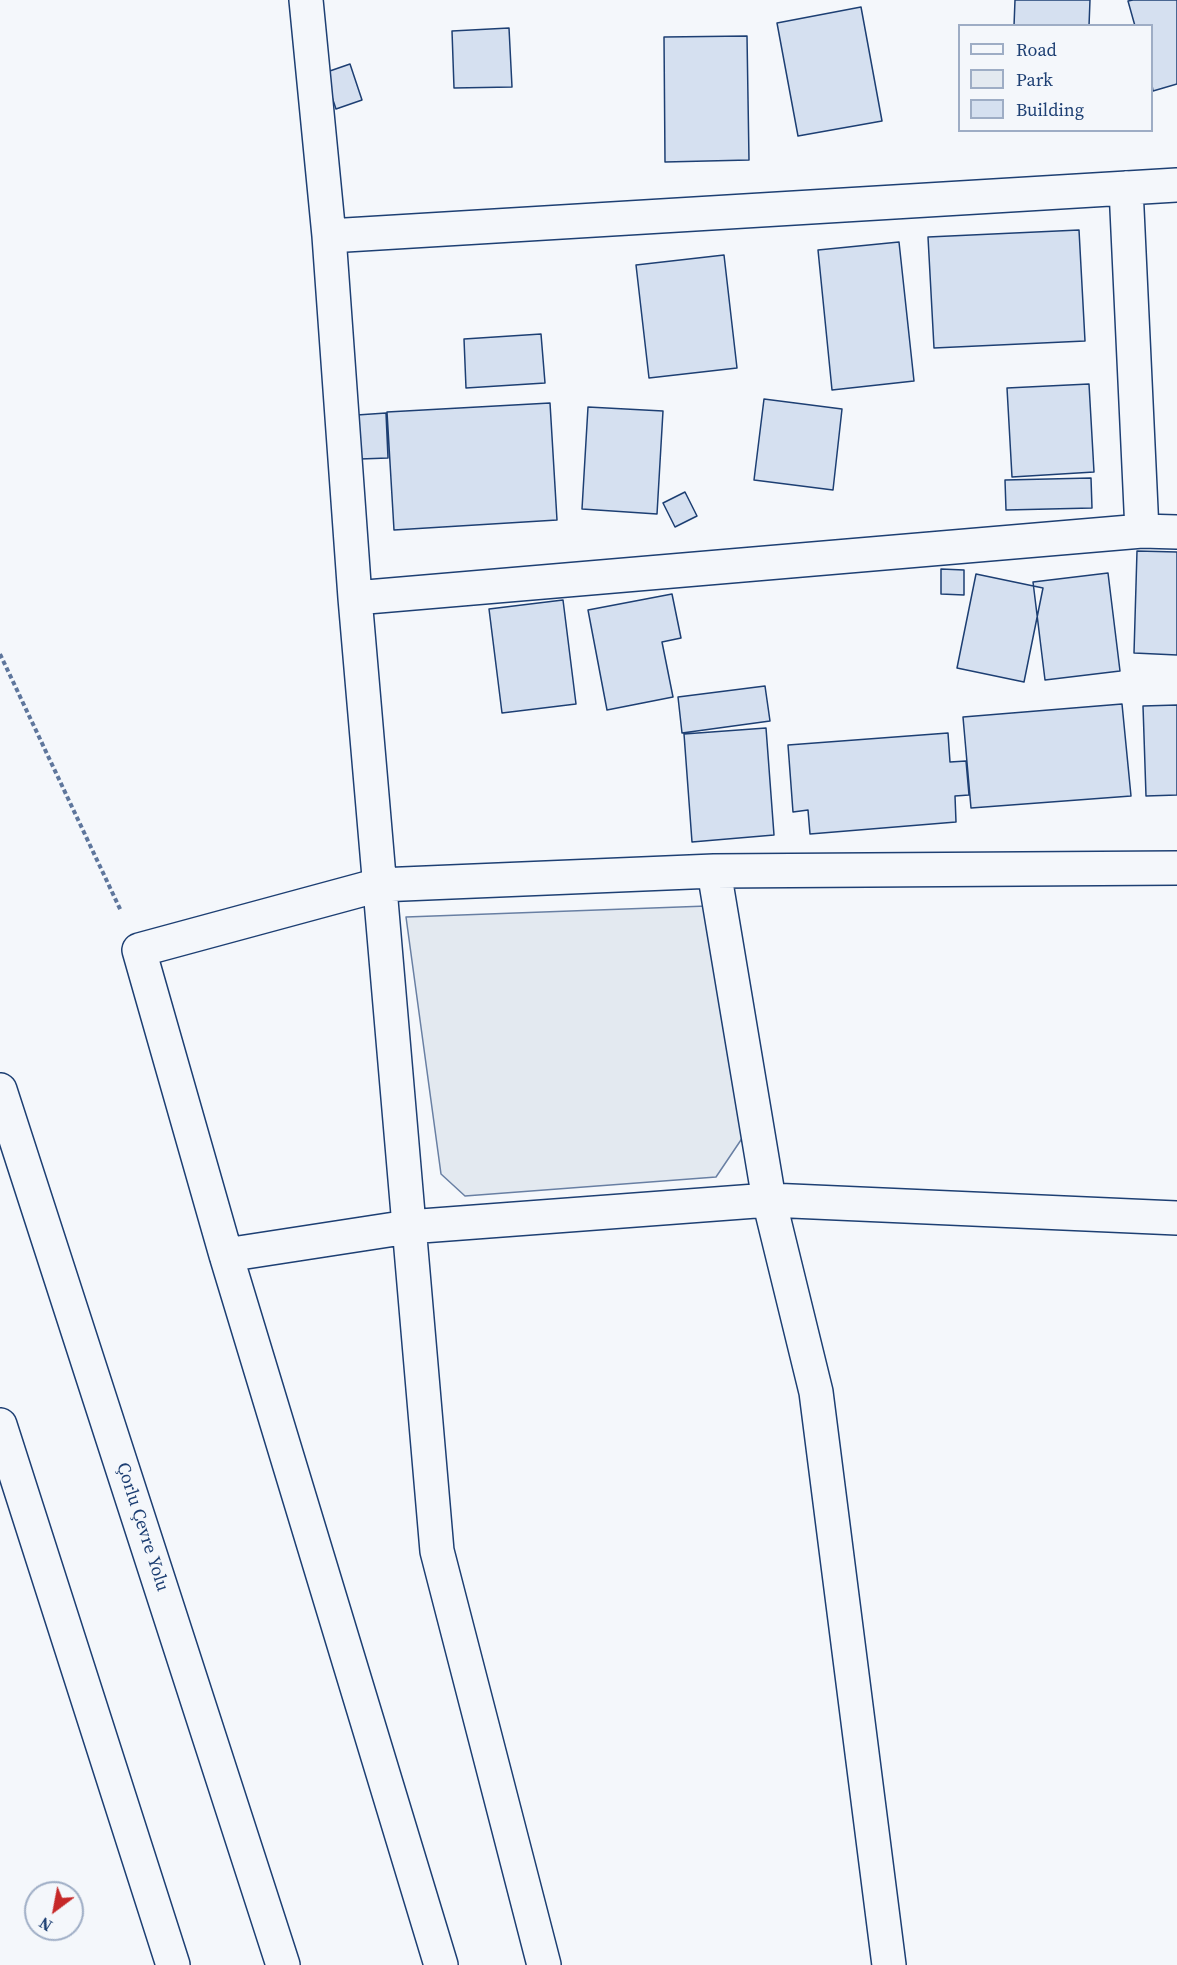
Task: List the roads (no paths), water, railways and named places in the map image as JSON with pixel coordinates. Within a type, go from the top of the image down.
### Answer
[{"type":"main road","points":[[306,0],[329,236],[379,885],[437,1551],[544,1965]]},
{"type":"main road","points":[[329,236],[1177,185]]},
{"type":"main road","points":[[1126,188],[1142,531]]},
{"type":"main road","points":[[356,598],[1142,531],[1177,532]]},
{"type":"main road","points":[[441,1965],[226,1254],[139,950],[379,885],[714,871],[1177,868]]},
{"type":"main road","points":[[714,871],[769,1200],[816,1392],[890,1965]]},
{"type":"main road","name":"Çorlu Çevre Yolu","points":[[0,1090],[283,1965]]},
{"type":"main road","points":[[226,1254],[408,1227],[769,1200],[1177,1218]]},
{"type":"main road","points":[[0,1425],[173,1965]]}]
